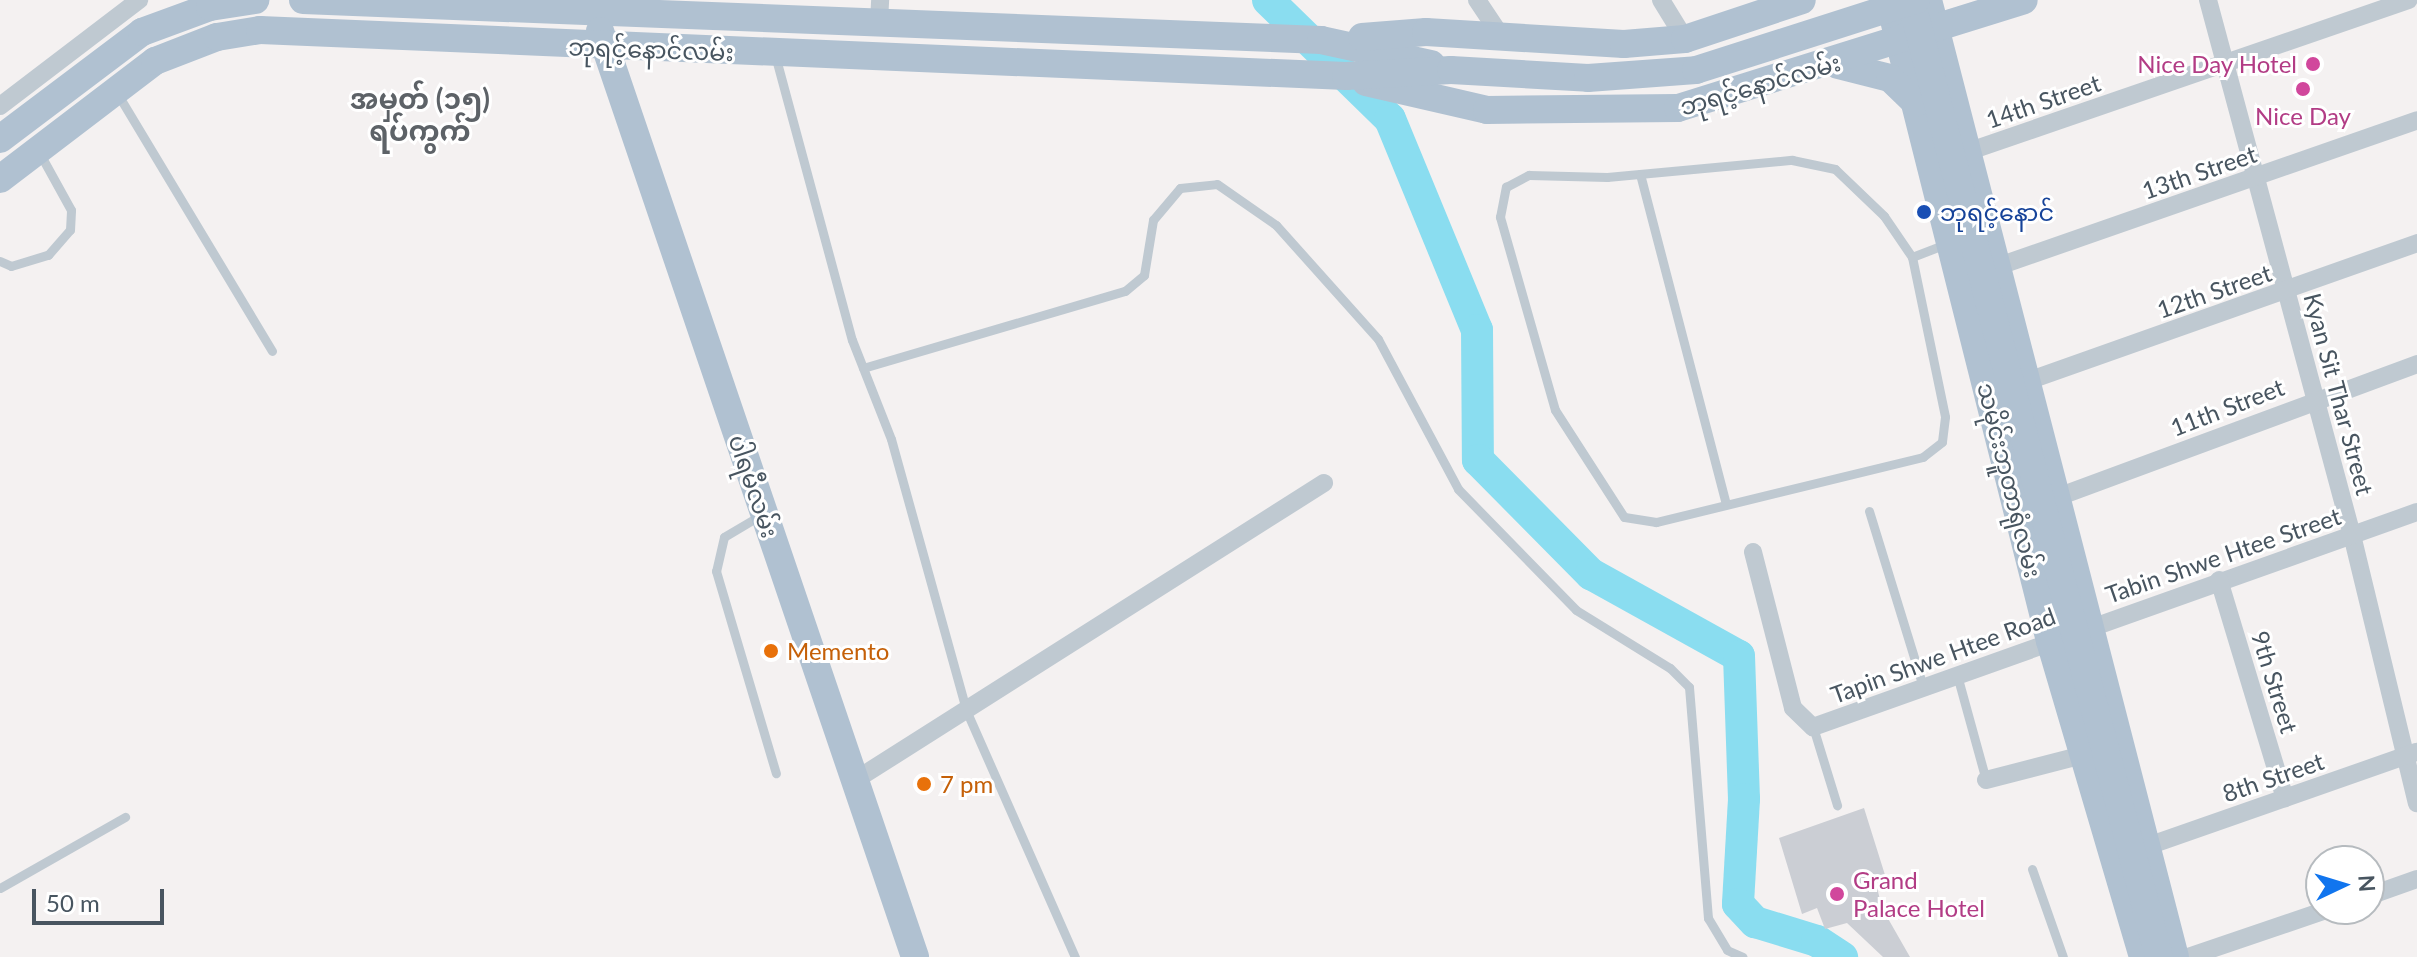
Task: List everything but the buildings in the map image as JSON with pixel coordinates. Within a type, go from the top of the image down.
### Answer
[{"type":"main road","points":[[0,139],[142,32],[210,7],[255,0]]},
{"type":"main road","name":"ဘုရင့်နောင်လမ်း","points":[[303,0],[525,6],[600,15],[672,8],[760,19],[879,11],[1321,40],[1426,32],[1624,44],[1685,39],[1776,6],[1802,0]]},
{"type":"main road","name":"သမိုင်းဘူတာရုံလမ်း","points":[[1889,0],[2050,641],[2143,957]]},
{"type":"main road","points":[[1913,0],[2159,957]]},
{"type":"main road","name":"ဘုရင့်နောင်လမ်း","points":[[0,179],[155,61],[217,37],[260,30],[525,44],[1346,76],[1451,70],[1588,78],[1696,70],[1913,0]]},
{"type":"main road","name":"သမိုင်းဘူတာရုံလမ်း","points":[[1928,0],[2175,957]]},
{"type":"main road","name":"ဘုရင့်နောင်လမ်း","points":[[1346,76],[1426,100],[1487,110],[1636,112],[1714,100],[1834,64],[2024,0]]},
{"type":"main road","name":"ပါရမီလမ်း","points":[[600,15],[600,46],[857,779],[915,957]]},
{"type":"main road","points":[[760,19],[767,53]]},
{"type":"main road","name":"ဘုရင့်နောင်လမ်း","points":[[1321,40],[1451,70]]},
{"type":"main road","points":[[1834,64],[1890,78],[1916,103]]},
{"type":"main road","points":[[1985,380],[2023,375]]},
{"type":"street","points":[[0,106],[139,0]]},
{"type":"street","points":[[1477,0],[1503,39]]},
{"type":"street","points":[[1661,0],[1685,39]]},
{"type":"street","name":"Kyan Sit Thar Street","points":[[2208,0],[2411,754],[2417,803]]},
{"type":"street","name":"14th Street","points":[[1967,152],[2409,0]]},
{"type":"street","points":[[409,38],[410,3]]},
{"type":"street","points":[[670,50],[672,8]]},
{"type":"street","name":"13th Street","points":[[1996,267],[2417,120]]},
{"type":"street","name":"12th Street","points":[[2023,375],[2287,291],[2417,243]]},
{"type":"street","name":"11th Street","points":[[2055,498],[2417,364]]},
{"type":"street","points":[[857,779],[1324,483]]},
{"type":"street","name":"Tabin Shwe Htee Street","points":[[2089,628],[2417,512]]},
{"type":"street","points":[[1753,552],[1793,708],[1813,727]]},
{"type":"street","name":"9th Street","points":[[2219,580],[2285,798]]},
{"type":"street","name":"Tapin Shwe Htee Road","points":[[1813,727],[2089,628]]},
{"type":"street","name":"8th Street","points":[[2145,847],[2411,754]]},
{"type":"street","points":[[1986,780],[2083,755]]},
{"type":"street","points":[[2385,890],[2417,879]]},
{"type":"street","points":[[2188,957],[2305,917]]},
{"type":"lane","points":[[525,6],[525,44]]},
{"type":"lane","points":[[767,53],[863,368],[891,439],[966,710],[1075,957]]},
{"type":"lane","points":[[115,91],[272,351]]},
{"type":"lane","points":[[0,261],[11,266],[48,255],[70,230],[71,210],[37,149]]},
{"type":"lane","points":[[1792,160],[1835,169],[1884,216],[1912,257],[1945,417],[1942,442],[1923,457],[1725,501],[1656,522],[1624,517],[1604,494],[1555,410],[1500,217],[1506,187],[1529,175],[1640,174],[1792,160]]},
{"type":"lane","points":[[1640,174],[1725,501]]},
{"type":"lane","points":[[863,368],[1125,291],[1144,275],[1153,220],[1180,188],[1217,184],[1276,225],[1378,339],[1458,489],[1576,610],[1670,668],[1689,687],[1708,918],[1727,950],[1743,957]]},
{"type":"lane","points":[[1912,257],[1951,241]]},
{"type":"lane","points":[[1869,511],[1923,687]]},
{"type":"lane","points":[[764,513],[724,537],[716,571],[776,773]]},
{"type":"lane","points":[[1957,675],[1986,780]]},
{"type":"lane","points":[[1813,727],[1837,805]]},
{"type":"lane","points":[[0,888],[125,817]]},
{"type":"lane","points":[[2032,869],[2063,957]]},
{"type":"waterway","points":[[1268,0],[1390,119],[1477,330],[1478,460],[1591,574],[1739,656],[1744,799],[1738,904],[1755,922],[1817,941],[1842,957]]},
{"type":"place","name":"Nice Day Hotel","points":[[2313,64]]},
{"type":"place","name":"Nice Day","points":[[2303,89]]},
{"type":"place","name":"ဘုရင့်နောင်","points":[[1924,212]]},
{"type":"place","name":"Memento","points":[[771,651]]},
{"type":"place","name":"7 pm","points":[[924,784]]},
{"type":"place","name":"Grand Palace Hotel","points":[[1837,894]]},
{"type":"district","name":"အမှတ် (၁၅) ရပ်ကွက်","points":[[420,114]]}]
